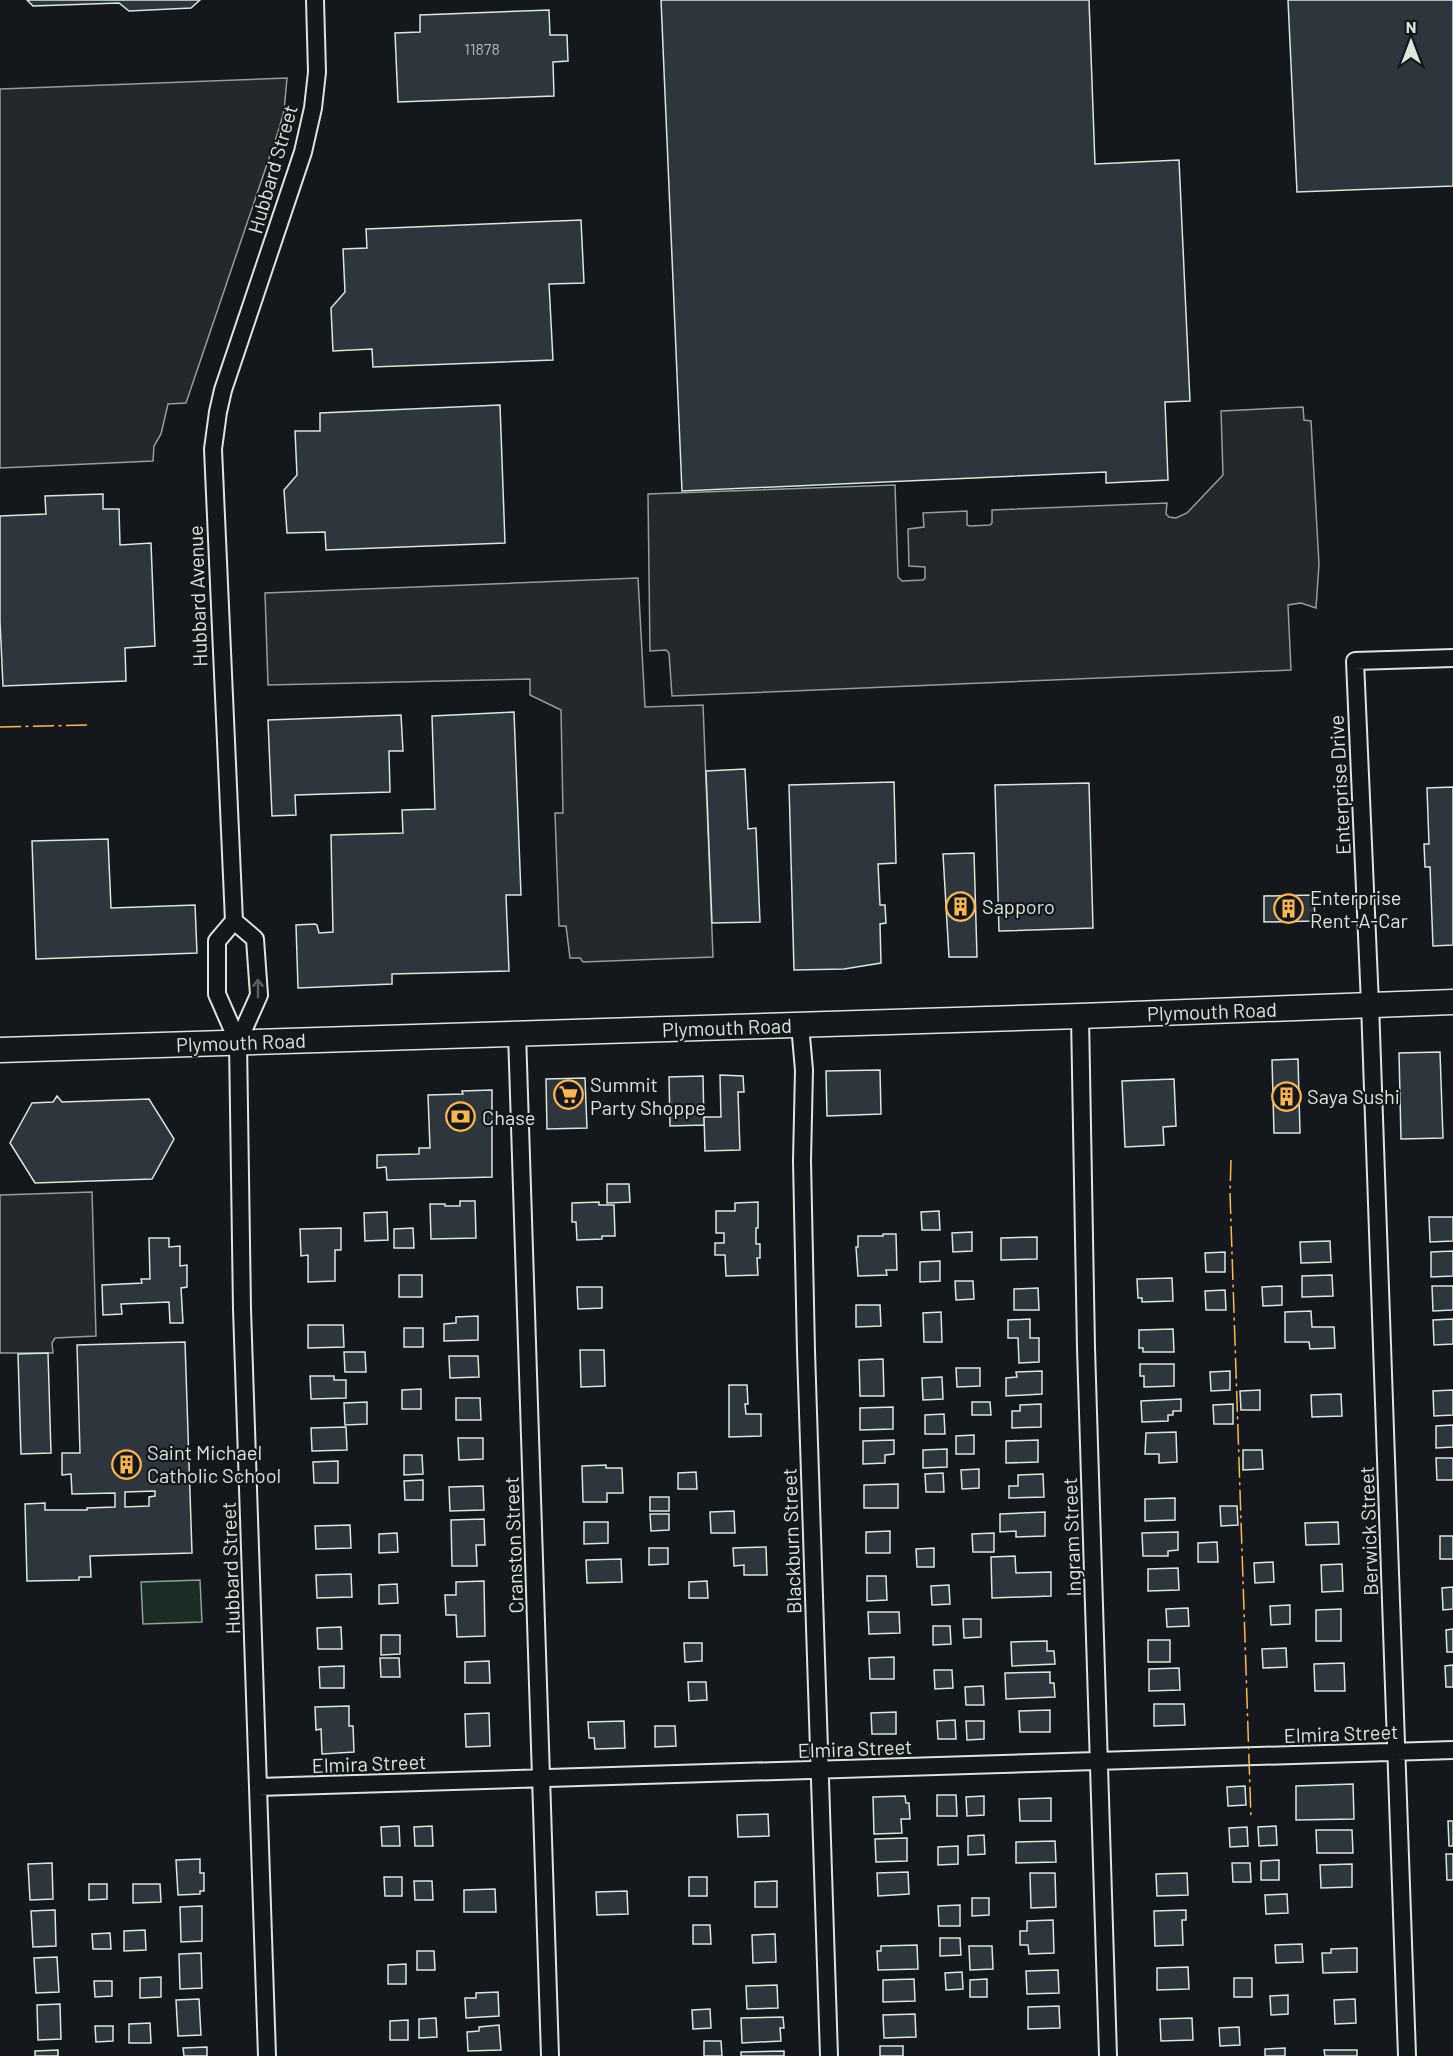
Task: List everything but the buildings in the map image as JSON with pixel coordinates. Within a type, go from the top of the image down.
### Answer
[{"type":"main road","name":"Plymouth Road","points":[[0,1050],[1453,1002]]},
{"type":"street","name":"Hubbard Street","points":[[261,277],[303,152],[313,108],[317,72],[315,0]]},
{"type":"street","name":"Hubbard Avenue","points":[[234,921],[213,449],[223,390],[261,277]]},
{"type":"street","name":"Enterprise Drive","points":[[1370,1004],[1355,661],[1453,658]]},
{"type":"street","points":[[234,921],[255,939],[259,995],[238,1042],[217,994],[217,941],[234,921]]},
{"type":"street","name":"Berwick Street","points":[[1370,1004],[1407,2056]]},
{"type":"street","name":"Ingram Street","points":[[1080,1016],[1086,1348],[1108,2056]]},
{"type":"street","name":"Blackburn Street","points":[[800,1025],[804,1070],[802,1161],[806,1351],[829,2056]]},
{"type":"street","name":"Cranston Street","points":[[517,1033],[550,2056]]},
{"type":"street","name":"Hubbard Street","points":[[238,1042],[242,1309],[267,2056]]},
{"type":"street","name":"Elmira Street","points":[[258,1787],[1453,1750]]},
{"type":"green space","points":[[200,1580],[202,1622],[143,1624],[141,1582]]},
{"type":"shaded area","points":[[287,78],[284,111],[279,129],[186,403],[168,404],[161,434],[154,446],[153,461],[0,468],[0,89]]},
{"type":"shaded area","points":[[1303,407],[1304,420],[1311,421],[1319,564],[1316,608],[1301,603],[1288,605],[1291,670],[672,696],[669,653],[666,650],[650,651],[648,494],[895,485],[898,577],[902,581],[923,580],[925,567],[909,566],[908,529],[924,527],[923,513],[967,511],[967,525],[970,526],[990,525],[992,510],[1167,503],[1166,514],[1176,518],[1187,513],[1223,475],[1221,411]]},
{"type":"shaded area","points":[[638,578],[645,707],[703,705],[713,957],[583,962],[580,958],[570,958],[566,926],[559,926],[555,813],[563,813],[561,710],[530,695],[530,679],[268,685],[265,593]]},
{"type":"shaded area","points":[[92,1192],[96,1336],[55,1338],[52,1343],[53,1353],[0,1353],[0,1195]]},
{"type":"power","points":[[0,727],[90,725]]},
{"type":"power","points":[[1231,1160],[1230,1193],[1251,1819]]},
{"type":"place","name":"Sapporo","points":[[961,906]]},
{"type":"place","name":"Enterprise Rent-A-Car","points":[[1289,908]]},
{"type":"place","name":"Summit Party Shoppe","points":[[569,1095]]},
{"type":"place","name":"Saya Sushi","points":[[1286,1096]]},
{"type":"place","name":"Chase","points":[[461,1117]]},
{"type":"place","name":"Saint Michael Catholic School","points":[[126,1464]]}]
